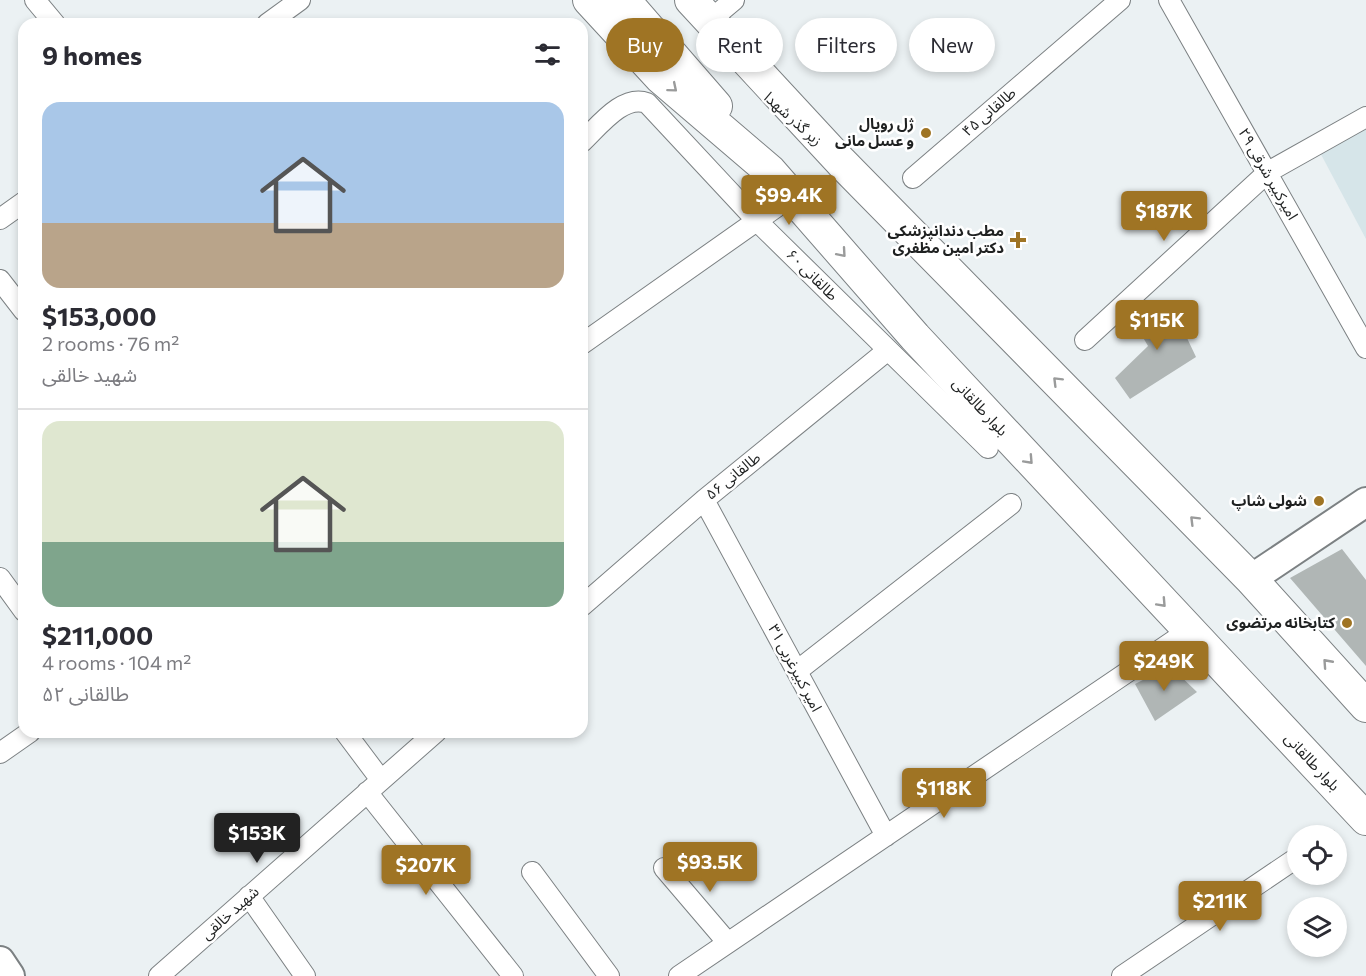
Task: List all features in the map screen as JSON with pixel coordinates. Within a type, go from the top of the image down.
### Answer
[{"type":"main road","name":"بلوار طالقانی","points":[[589,0],[660,77],[770,171],[915,337],[1366,819]]},
{"type":"main road","points":[[624,0],[669,49],[770,171]]},
{"type":"main road","name":"زیر گذر شهدا","points":[[667,0],[692,27],[841,162]]},
{"type":"main road","points":[[700,11],[841,162],[1251,579],[1366,706]]},
{"type":"street","points":[[35,0],[50,18]]},
{"type":"street","points":[[275,18],[300,0]]},
{"type":"street","points":[[700,11],[734,0]]},
{"type":"street","name":"طالقانی ۴۵","points":[[913,177],[1120,0]]},
{"type":"street","name":"امیرکبیر شرقی ۲۹","points":[[1169,0],[1366,348]]},
{"type":"street","name":"طالقانی ۶۰","points":[[588,137],[627,102],[637,99],[647,103],[757,221],[988,448]]},
{"type":"street","points":[[1085,340],[1268,172],[1366,117]]},
{"type":"street","points":[[588,340],[792,196]]},
{"type":"street","points":[[0,219],[18,206]]},
{"type":"street","points":[[0,280],[18,303]]},
{"type":"street","name":"طالقانی ۵۶","points":[[588,601],[704,500],[888,350]]},
{"type":"street","name":"امیر کبیرغربی ۳۱","points":[[704,500],[886,836]]},
{"type":"street","points":[[1251,579],[1366,502]]},
{"type":"street","points":[[797,671],[1011,504]]},
{"type":"street","points":[[0,578],[18,603]]},
{"type":"street","points":[[679,976],[1188,631]]},
{"type":"street","points":[[0,753],[21,738]]},
{"type":"street","points":[[348,738],[374,786],[513,976]]},
{"type":"street","points":[[374,786],[429,738]]},
{"type":"street","name":"شهید خالقی","points":[[159,976],[374,786]]},
{"type":"street","points":[[1122,976],[1287,864]]},
{"type":"street","points":[[664,868],[728,943]]},
{"type":"street","points":[[532,872],[609,976]]},
{"type":"street","points":[[249,896],[305,976]]},
{"type":"street","points":[[0,960],[10,976]]},
{"type":"shaded area","points":[[1366,120],[1366,239],[1316,145]]},
{"type":"building","points":[[1170,302],[1196,357],[1130,399],[1115,378],[1148,346],[1134,322]]},
{"type":"building","name":"کتابخانه مرتضوی","points":[[1342,549],[1366,580],[1366,666],[1290,578]]},
{"type":"building","points":[[1170,666],[1197,692],[1155,721],[1135,684]]},
{"type":"place","name":"ژل رویال و عسل مانی","points":[[926,133]]},
{"type":"place","name":"مطب دندانپزشکی دکتر امین مظفری","points":[[1018,240]]},
{"type":"place","name":"شولی شاپ","points":[[1319,501]]},
{"type":"place","name":"کتابخانه مرتضوی","points":[[1347,623]]}]
